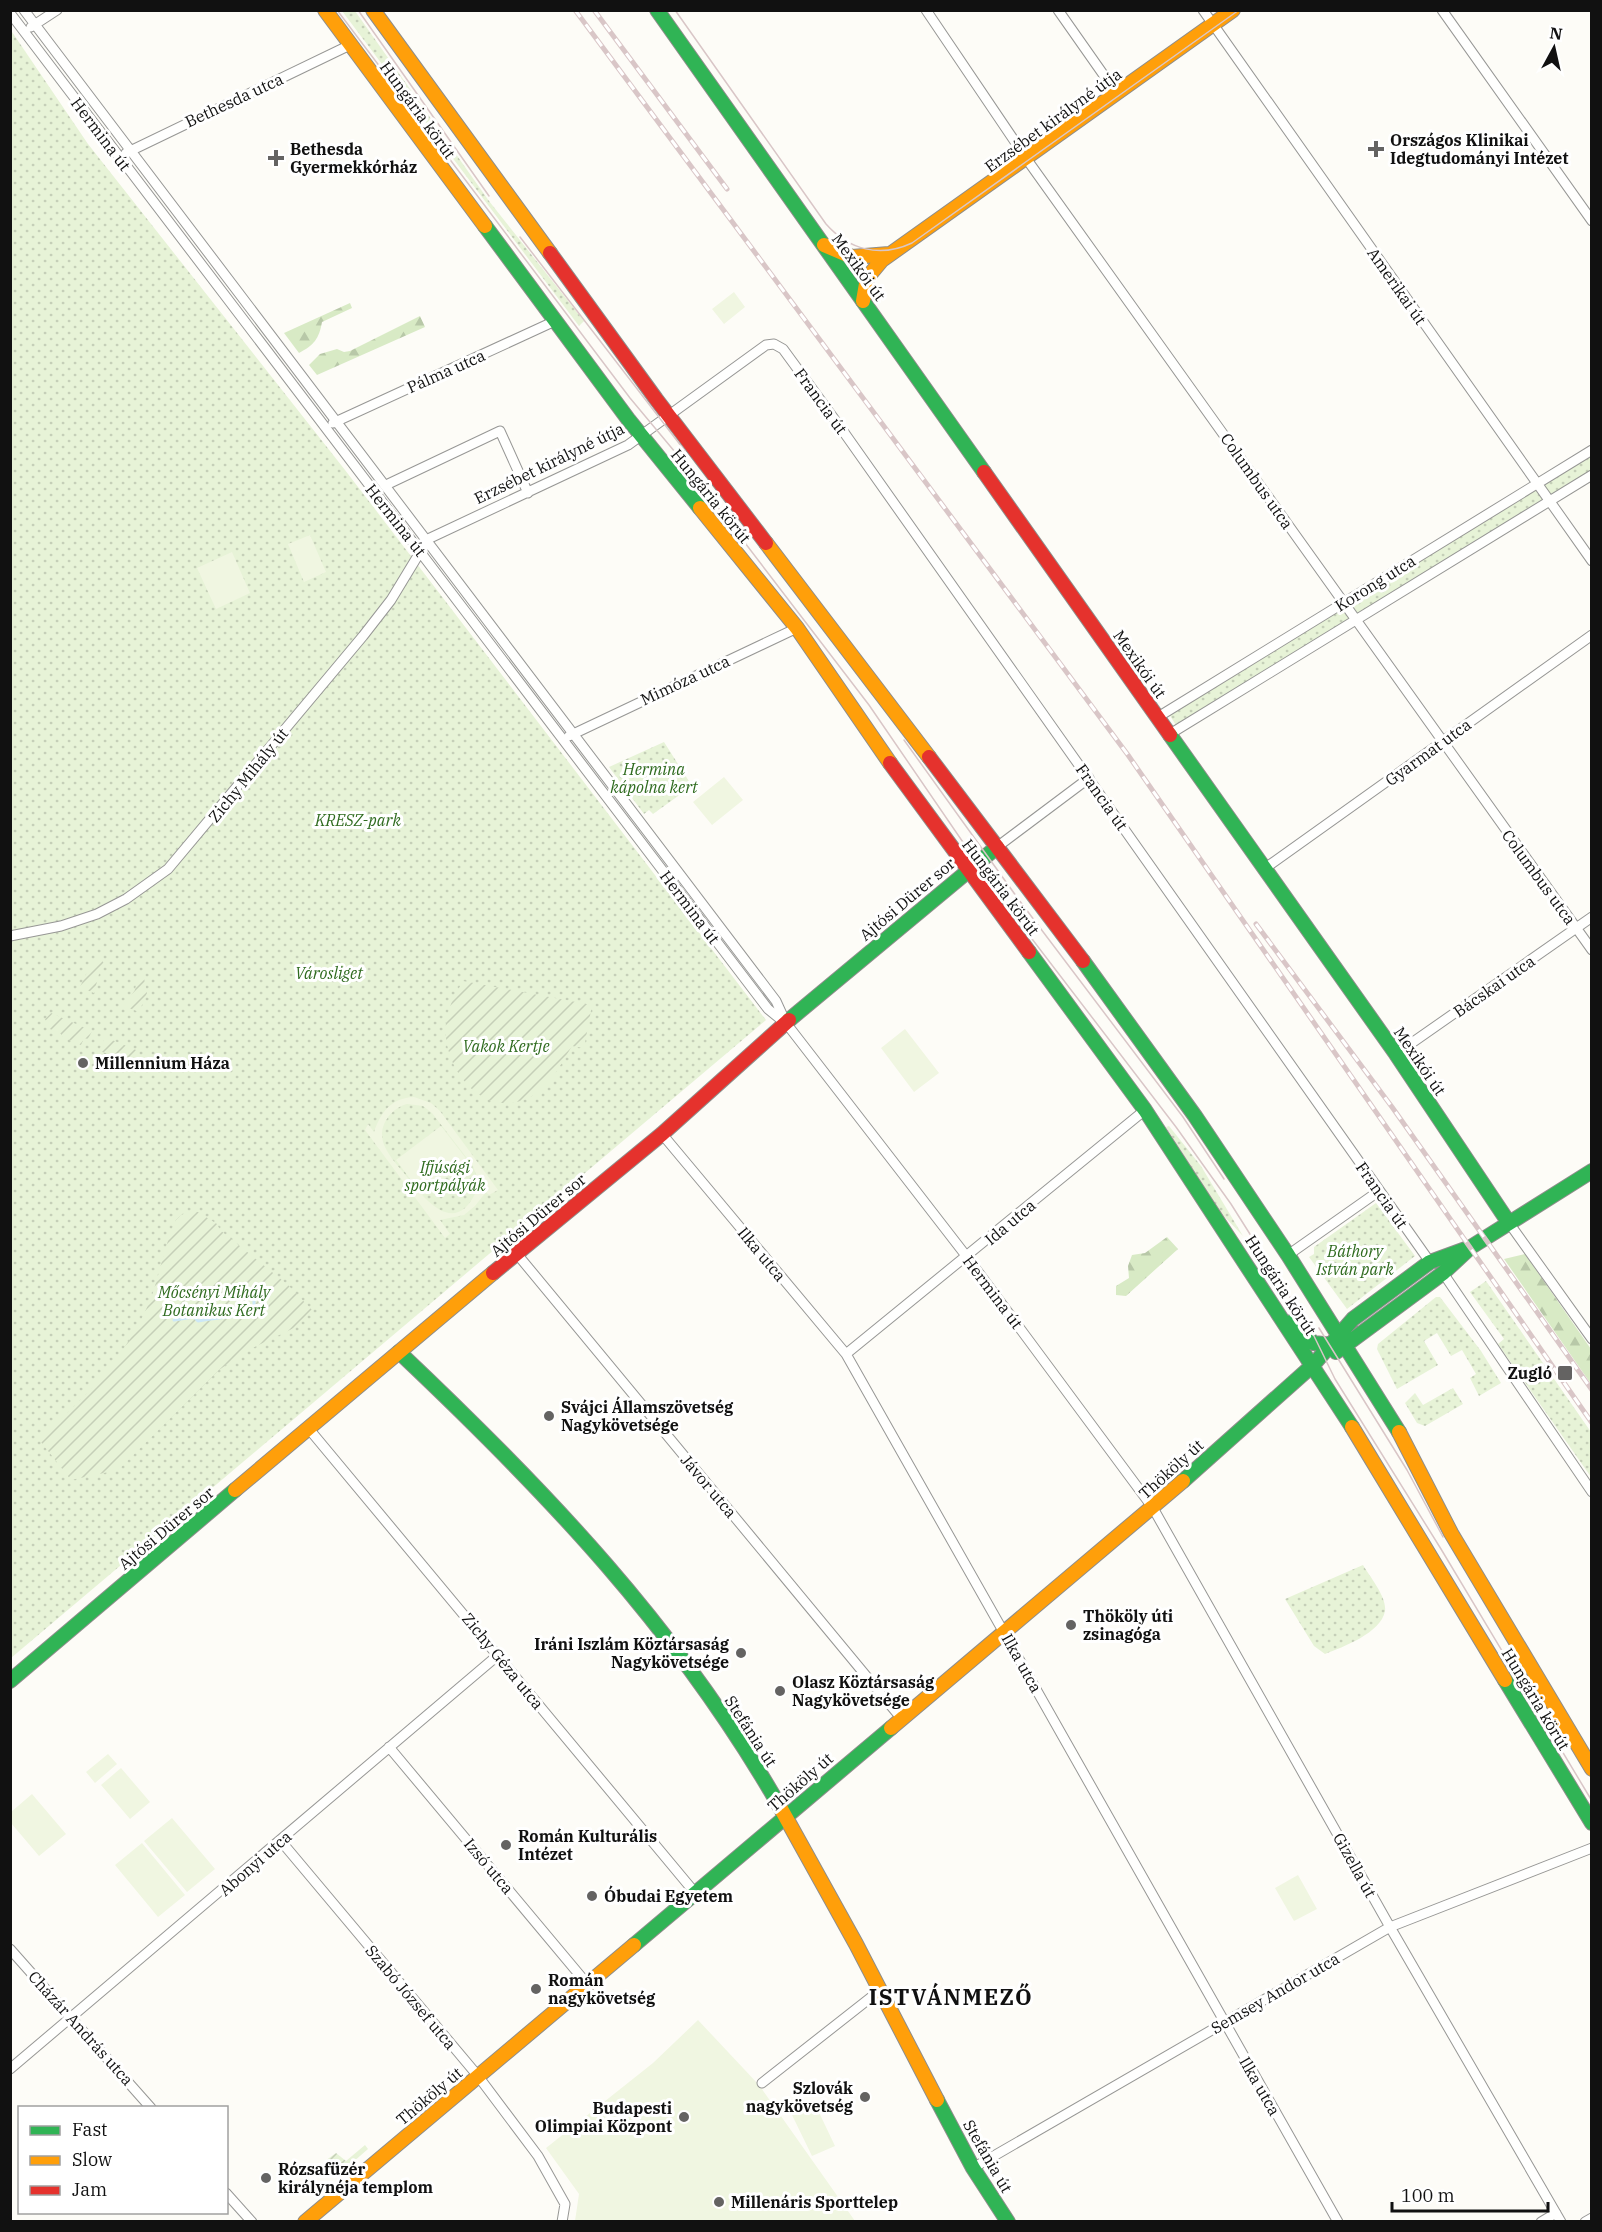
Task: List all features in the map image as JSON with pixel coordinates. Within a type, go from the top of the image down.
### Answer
[{"type":"main road","points":[[314,10],[347,41]]},
{"type":"main road","name":"Hungária körút","points":[[325,10],[641,436],[797,628],[915,800],[1145,1110],[1264,1286],[1592,1823]]},
{"type":"main road","name":"Hungária körút","points":[[373,10],[669,416],[1141,1039],[1288,1255],[1397,1428],[1451,1533],[1592,1769]]},
{"type":"main road","points":[[385,10],[418,72]]},
{"type":"main road","name":"Mexikói út","points":[[657,10],[1396,1054],[1509,1223]]},
{"type":"main road","name":"Erzsébet királyné útja","points":[[862,301],[862,287],[867,277],[891,254],[1233,10]]},
{"type":"main road","points":[[822,244],[852,256],[891,254]]},
{"type":"main road","name":"Ajtósi Dürer sor","points":[[10,1681],[399,1352],[662,1134],[786,1023],[997,847]]},
{"type":"main road","name":"Thököly út","points":[[305,2222],[1153,1508],[1342,1340],[1443,1273],[1471,1247],[1592,1171]]},
{"type":"main road","name":"Thököly út","points":[[1342,1340],[1353,1319],[1430,1262],[1471,1247]]},
{"type":"main road","points":[[1264,1286],[1313,1343],[1328,1346],[1342,1340]]},
{"type":"main road","name":"Thököly út","points":[[1313,1365],[1328,1346]]},
{"type":"main road","name":"Stefánia út","points":[[399,1352],[520,1468],[631,1591],[700,1684],[787,1816],[973,2168],[1008,2222]]},
{"type":"street","name":"Hermina út","points":[[24,10],[428,539],[773,997],[786,1023],[967,1257],[1153,1508]]},
{"type":"street","points":[[24,32],[57,10]]},
{"type":"street","name":"Columbus utca","points":[[926,10],[1026,159],[1592,950]]},
{"type":"street","points":[[1058,10],[1117,94]]},
{"type":"street","name":"Amerikai út","points":[[1203,10],[1592,561]]},
{"type":"street","points":[[1442,10],[1592,221]]},
{"type":"street","name":"Hermina út","points":[[10,13],[420,550],[562,741],[768,1009],[786,1023]]},
{"type":"street","name":"Bethesda utca","points":[[119,158],[129,150],[203,114],[213,113],[347,41]]},
{"type":"street","name":"Pálma utca","points":[[325,428],[555,321]]},
{"type":"street","name":"Erzsébet királyné útja","points":[[428,539],[628,445],[766,345]]},
{"type":"street","name":"Francia út","points":[[766,345],[777,345],[783,349],[1430,1262]]},
{"type":"street","points":[[386,485],[500,431],[528,493]]},
{"type":"street","name":"Korong utca","points":[[1158,717],[1592,450]]},
{"type":"street","name":"Korong utca","points":[[1170,734],[1592,475]]},
{"type":"street","name":"Zichy Mihály út","points":[[10,936],[61,926],[98,914],[134,895],[168,870],[363,636],[391,600],[428,539]]},
{"type":"street","name":"Mimóza utca","points":[[562,741],[574,733],[797,628]]},
{"type":"street","name":"Gyarmat utca","points":[[1264,869],[1592,635]]},
{"type":"street","name":"Ajtósi Dürer sor","points":[[997,847],[1089,778]]},
{"type":"street","name":"Bácskai utca","points":[[1396,1054],[1592,916]]},
{"type":"street","name":"Ida utca","points":[[846,1354],[1145,1110]]},
{"type":"street","name":"Ilka utca","points":[[662,1134],[846,1354],[1338,2222]]},
{"type":"street","points":[[1288,1255],[1379,1191]]},
{"type":"street","name":"Mexikói út","points":[[1509,1223],[1592,1339]]},
{"type":"street","name":"Jávor utca","points":[[517,1254],[901,1718]]},
{"type":"street","points":[[1443,1273],[1592,1492]]},
{"type":"street","name":"Zichy Géza utca","points":[[309,1429],[696,1894]]},
{"type":"street","name":"Gizella út","points":[[1153,1508],[1390,1927],[1558,2217]]},
{"type":"street","name":"Abonyi utca","points":[[10,2069],[497,1656]]},
{"type":"street","name":"Izsó utca","points":[[389,1747],[588,1985]]},
{"type":"street","name":"Szabó József utca","points":[[280,1840],[478,2076],[545,2165],[565,2204],[562,2222]]},
{"type":"street","name":"Semsey Andor utca","points":[[973,2168],[1390,1927],[1592,1848]]},
{"type":"street","name":"Cházár András utca","points":[[10,1949],[149,2106]]},
{"type":"street","points":[[762,2083],[879,1992]]},
{"type":"street","points":[[228,2195],[252,2222]]},
{"type":"street","points":[[1541,2222],[1558,2217]]},
{"type":"street","points":[[1585,2222],[1592,2218]]},
{"type":"green space","points":[[342,11],[355,11],[489,201],[584,321],[579,326]]},
{"type":"green space","name":"Városliget","points":[[10,29],[88,144],[345,470],[766,1020],[11,1658]]},
{"type":"green space","points":[[734,292],[745,307],[724,324],[712,309]]},
{"type":"green space","points":[[350,303],[352,308],[322,322],[315,341],[299,353],[284,333]]},
{"type":"green space","points":[[420,316],[425,327],[317,375],[309,365],[320,354],[337,349],[344,352],[350,351]]},
{"type":"green space","points":[[1591,455],[1591,471],[1177,727],[1169,714]]},
{"type":"green space","points":[[310,535],[326,572],[304,582],[288,544]]},
{"type":"green space","points":[[232,552],[250,593],[216,609],[197,568]]},
{"type":"green space","name":"Hermina kápolna kert","points":[[664,742],[692,786],[653,814],[649,810],[644,814],[609,767]]},
{"type":"green space","points":[[724,777],[743,800],[712,825],[693,802]]},
{"type":"green space","points":[[101,959],[105,965],[99,974],[94,993],[80,987],[89,968]]},
{"type":"green space","points":[[144,978],[147,993],[139,1012],[124,1006],[135,990],[137,979]]},
{"type":"green space","name":"Vakok Kertje","points":[[463,981],[592,1005],[584,1048],[572,1046],[550,1080],[532,1096],[514,1102],[498,1102],[482,1097],[458,1073],[446,1040],[448,1012]]},
{"type":"green space","points":[[51,1013],[92,1031],[88,1039],[84,1038],[81,1045],[50,1029],[45,1019]]},
{"type":"green space","points":[[905,1029],[939,1073],[914,1092],[881,1048]]},
{"type":"green space","points":[[105,1037],[136,1050],[131,1061],[99,1051]]},
{"type":"green space","points":[[414,1097],[431,1103],[440,1111],[498,1190],[489,1195],[486,1192],[464,1215],[440,1220],[450,1234],[445,1238],[365,1130],[368,1124],[374,1132],[388,1107],[406,1098]],"holes":[[[407,1104],[423,1106],[432,1113],[473,1166],[477,1177],[476,1192],[468,1205],[459,1212],[450,1213],[431,1204],[392,1159],[383,1140],[383,1127],[395,1110]]]},
{"type":"green space","name":"Ifjúsági sportpályák","points":[[441,1126],[468,1161],[422,1195],[396,1160]]},
{"type":"green space","points":[[1169,1126],[1201,1166],[1243,1236],[1219,1211],[1166,1127]]},
{"type":"green space","name":"Báthory István park","points":[[1376,1203],[1415,1256],[1347,1309],[1309,1257],[1314,1254],[1314,1247]]},
{"type":"green space","name":"Mőcsényi Mihály Botanikus Kert","points":[[198,1212],[217,1224],[220,1230],[288,1285],[312,1310],[296,1327],[246,1351],[219,1370],[118,1470],[71,1480],[41,1442],[41,1437],[105,1374],[131,1338],[151,1298],[174,1224],[184,1214]]},
{"type":"green space","points":[[1167,1237],[1178,1249],[1126,1296],[1116,1295],[1116,1286],[1129,1278],[1128,1266],[1132,1255],[1145,1253]]},
{"type":"green space","points":[[1525,1254],[1591,1349],[1591,1384],[1504,1259]]},
{"type":"green space","points":[[1486,1281],[1591,1432],[1591,1477],[1498,1344],[1504,1339],[1470,1292]]},
{"type":"green space","points":[[1436,1297],[1440,1297],[1481,1351],[1501,1383],[1479,1396],[1470,1378],[1476,1374],[1462,1350],[1451,1356],[1437,1333],[1424,1341],[1438,1365],[1397,1389],[1377,1349],[1378,1344]]},
{"type":"green space","points":[[1453,1388],[1463,1404],[1425,1426],[1417,1423],[1405,1403],[1415,1393],[1423,1405]]},
{"type":"green space","points":[[1363,1565],[1385,1605],[1382,1619],[1360,1638],[1325,1654],[1314,1646],[1285,1599]]},
{"type":"green space","points":[[108,1754],[117,1764],[95,1783],[86,1772]]},
{"type":"green space","points":[[121,1768],[150,1802],[130,1819],[101,1785]]},
{"type":"green space","points":[[32,1794],[66,1834],[39,1856],[11,1823],[11,1812]]},
{"type":"green space","points":[[172,1818],[215,1869],[187,1892],[144,1841]]},
{"type":"green space","points":[[142,1843],[185,1895],[158,1917],[115,1865]]},
{"type":"green space","points":[[1298,1875],[1317,1909],[1294,1921],[1275,1888]]},
{"type":"green space","name":"Millenáris Sporttelep","points":[[698,2020],[759,2085],[855,2221],[575,2221],[579,2194],[546,2148],[653,2063]]},
{"type":"green space","points":[[815,2104],[835,2146],[812,2156],[792,2115]]},
{"type":"green space","points":[[365,2145],[368,2149],[337,2176],[335,2174],[341,2168],[339,2166],[332,2171],[325,2161],[336,2153],[346,2161]]},
{"type":"waterway","points":[[174,1320],[194,1317],[198,1321],[254,1311],[254,1292]]},
{"type":"tram line","points":[[337,10],[630,398],[680,458],[869,705],[1006,905],[1176,1127],[1231,1204],[1313,1334],[1335,1379],[1441,1549],[1592,1801]]},
{"type":"tram line","points":[[358,10],[489,196]]},
{"type":"tram line","points":[[675,10],[826,224],[845,240],[866,249],[877,250],[900,248],[912,243],[1239,10]]},
{"type":"tram line","points":[[520,237],[685,451]]},
{"type":"tram line","points":[[904,740],[1019,900],[1183,1117],[1224,1179]]},
{"type":"tram line","points":[[1319,1328],[1407,1470],[1443,1537]]},
{"type":"railway","points":[[575,10],[1128,755],[1592,1423]]},
{"type":"railway","points":[[594,10],[727,189]]},
{"type":"railway","points":[[1256,924],[1392,1107],[1592,1390]]},
{"type":"traffic: fast","points":[[657,10],[984,472]]},
{"type":"traffic: fast","points":[[485,226],[628,419],[700,508]]},
{"type":"traffic: fast","points":[[1170,735],[1396,1054],[1509,1223]]},
{"type":"traffic: fast","points":[[789,1020],[997,847]]},
{"type":"traffic: fast","points":[[1029,952],[1145,1110],[1352,1427]]},
{"type":"traffic: fast","points":[[1083,961],[1195,1116],[1288,1255],[1399,1432]]},
{"type":"traffic: fast","points":[[1336,1352],[1443,1273],[1471,1247],[1592,1171]]},
{"type":"traffic: fast","points":[[1183,1481],[1313,1365],[1353,1319],[1430,1262],[1471,1247]]},
{"type":"traffic: fast","points":[[1293,1321],[1313,1343],[1345,1346]]},
{"type":"traffic: fast","points":[[399,1352],[507,1457],[607,1565],[698,1681],[740,1742],[780,1807]]},
{"type":"traffic: fast","points":[[10,1681],[235,1490]]},
{"type":"traffic: fast","points":[[1505,1680],[1592,1823]]},
{"type":"traffic: fast","points":[[634,1945],[891,1728]]},
{"type":"traffic: fast","points":[[937,2100],[973,2168],[1008,2222]]},
{"type":"traffic: slow","points":[[325,10],[485,226]]},
{"type":"traffic: slow","points":[[373,10],[550,253]]},
{"type":"traffic: slow","points":[[863,301],[867,278],[882,260],[1233,10]]},
{"type":"traffic: slow","points":[[824,245],[852,257],[889,254]]},
{"type":"traffic: slow","points":[[700,508],[797,628],[890,763]]},
{"type":"traffic: slow","points":[[766,543],[929,757]]},
{"type":"traffic: slow","points":[[235,1490],[493,1273]]},
{"type":"traffic: slow","points":[[1352,1427],[1505,1680]]},
{"type":"traffic: slow","points":[[1399,1432],[1451,1533],[1592,1769]]},
{"type":"traffic: slow","points":[[891,1728],[1183,1481]]},
{"type":"traffic: slow","points":[[780,1807],[856,1944],[937,2100]]},
{"type":"traffic: slow","points":[[305,2222],[634,1945]]},
{"type":"traffic: jam","points":[[550,253],[656,399],[766,543]]},
{"type":"traffic: jam","points":[[984,472],[1170,735]]},
{"type":"traffic: jam","points":[[929,757],[1083,961]]},
{"type":"traffic: jam","points":[[890,763],[1029,952]]},
{"type":"traffic: jam","points":[[493,1273],[662,1134],[789,1020]]},
{"type":"place","name":"Országos Klinikai Idegtudományi Intézet","points":[[1376,149]]},
{"type":"place","name":"Bethesda Gyermekkórház","points":[[276,158]]},
{"type":"place","name":"Millennium Háza","points":[[83,1063]]},
{"type":"place","name":"Zugló","points":[[1565,1373]]},
{"type":"place","name":"Svájci Államszövetség Nagykövetsége","points":[[549,1416]]},
{"type":"place","name":"Thököly úti zsinagóga","points":[[1071,1625]]},
{"type":"place","name":"Iráni Iszlám Köztársaság Nagykövetsége","points":[[741,1653]]},
{"type":"place","name":"Olasz Köztársaság Nagykövetsége","points":[[780,1691]]},
{"type":"place","name":"Román Kulturális Intézet","points":[[506,1845]]},
{"type":"place","name":"Óbudai Egyetem","points":[[592,1896]]},
{"type":"place","name":"Román nagykövetség","points":[[536,1989]]},
{"type":"place","name":"Szlovák nagykövetség","points":[[865,2097]]},
{"type":"place","name":"Budapesti Olimpiai Központ","points":[[684,2117]]},
{"type":"place","name":"Rózsafüzér királynéja templom","points":[[266,2178]]},
{"type":"place","name":"Millenáris Sporttelep","points":[[719,2202]]},
{"type":"district","name":"ISTVÁNMEZŐ","points":[[951,1997]]},
{"type":"park label","name":"KRESZ-park","points":[[358,820]]}]
